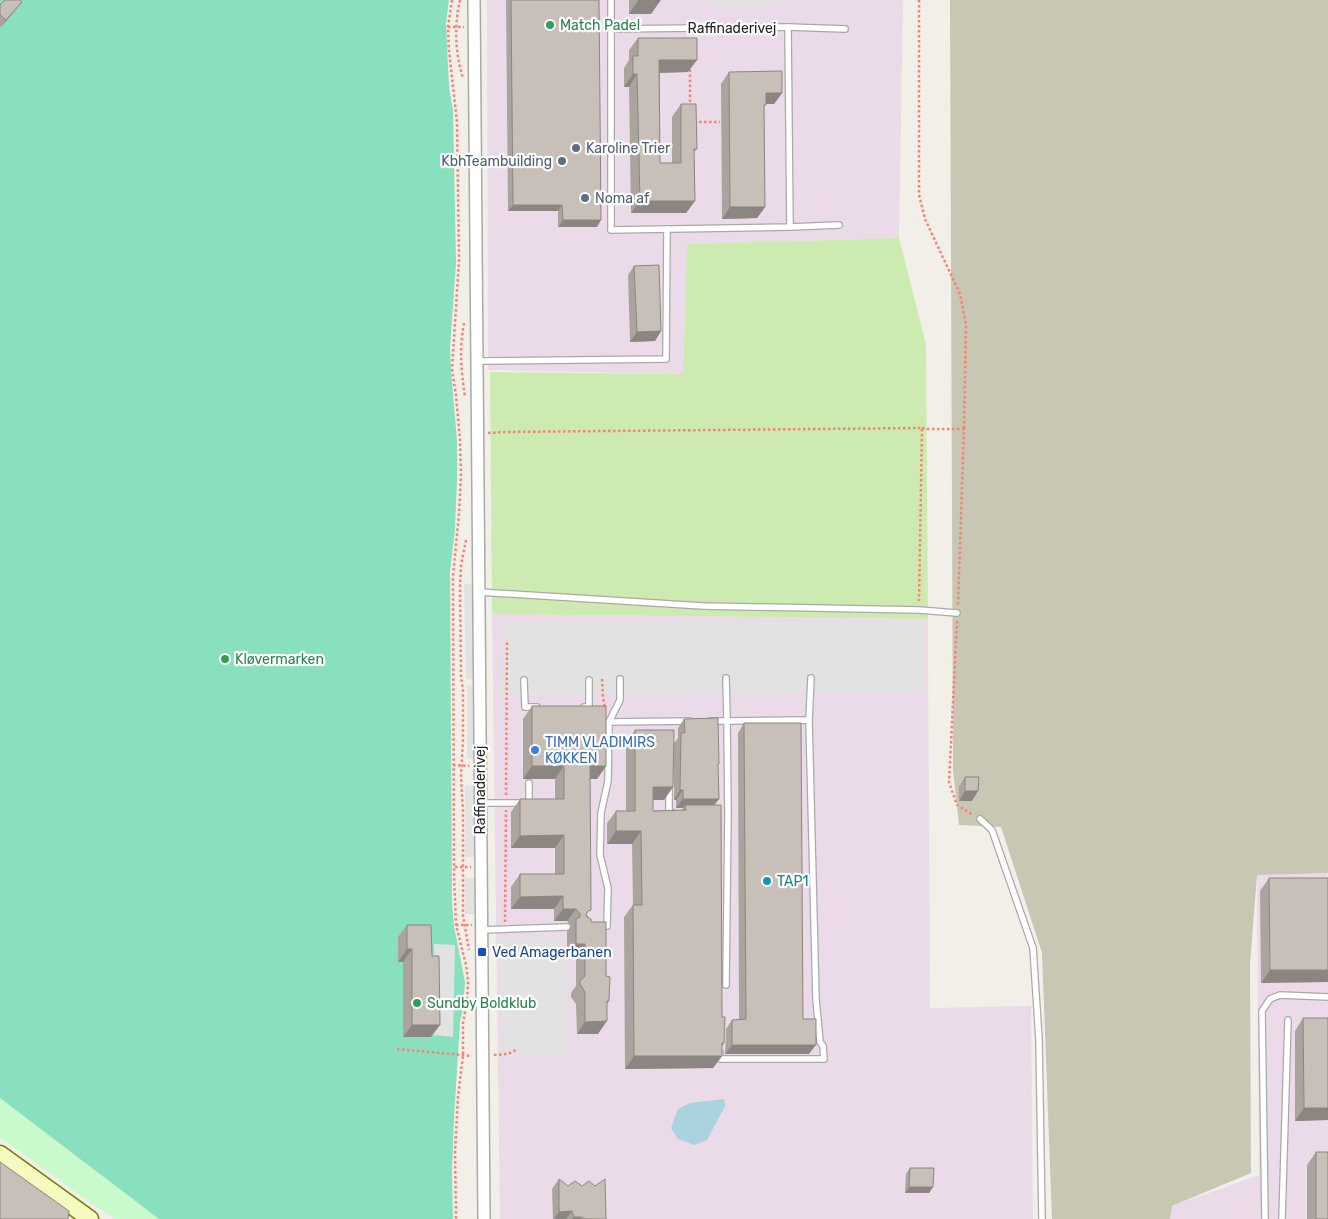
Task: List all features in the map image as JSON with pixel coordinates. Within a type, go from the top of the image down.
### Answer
[{"type":"street","name":"Raffinaderivej","points":[[474,0],[482,930],[477,1056],[484,1219]]},
{"type":"street","points":[[0,1154],[90,1219]]},
{"type":"lane","points":[[611,0],[611,230],[838,226]]},
{"type":"lane","points":[[788,27],[845,29]]},
{"type":"lane","name":"Raffinaderivej","points":[[611,29],[788,27],[790,227]]},
{"type":"lane","points":[[477,361],[666,359],[667,229]]},
{"type":"lane","points":[[479,592],[703,606],[919,610],[957,613]]},
{"type":"lane","points":[[726,678],[728,813],[726,986]]},
{"type":"lane","points":[[721,1044],[720,1059],[824,1059],[823,1046],[820,1042],[816,999],[809,720],[811,678]]},
{"type":"lane","points":[[590,926],[607,926],[608,888],[600,854],[601,813],[608,781],[609,722],[620,700],[620,679]]},
{"type":"lane","points":[[524,680],[525,707],[542,707]]},
{"type":"lane","points":[[580,707],[589,707],[589,680]]},
{"type":"lane","points":[[708,721],[809,720]]},
{"type":"lane","points":[[670,721],[670,730]]},
{"type":"lane","points":[[609,722],[698,721]]},
{"type":"lane","points":[[669,776],[669,813],[679,813]]},
{"type":"lane","points":[[480,803],[528,803],[529,783]]},
{"type":"lane","points":[[718,813],[728,813]]},
{"type":"lane","points":[[980,819],[992,830],[1033,948],[1039,1038],[1042,1219]]},
{"type":"lane","points":[[482,930],[568,927]]},
{"type":"lane","points":[[1265,1219],[1262,1011],[1270,999],[1280,995],[1328,997]]},
{"type":"lane","points":[[1282,1219],[1288,1020]]},
{"type":"path","points":[[452,0],[448,27],[457,122],[459,228],[452,370],[460,440],[461,476],[453,576],[453,765],[456,925],[466,965],[468,982],[463,1023],[455,1152],[456,1219]]},
{"type":"path","points":[[460,0],[457,12],[456,45],[464,83]]},
{"type":"path","points":[[919,0],[919,195],[925,219],[960,294],[966,324],[964,429],[949,782],[958,805],[980,819]]},
{"type":"path","points":[[448,27],[456,27]]},
{"type":"path","points":[[690,66],[690,113]]},
{"type":"path","points":[[690,122],[720,122]]},
{"type":"path","points":[[466,314],[460,351],[466,404]]},
{"type":"path","points":[[453,351],[460,351]]},
{"type":"path","points":[[919,610],[922,428]]},
{"type":"path","points":[[478,434],[503,432],[964,429]]},
{"type":"path","points":[[466,539],[461,565],[460,589],[461,676],[463,691],[461,766],[463,916],[470,954]]},
{"type":"path","points":[[506,929],[507,642]]},
{"type":"path","points":[[602,679],[603,698],[609,722]]},
{"type":"path","points":[[453,765],[461,766]]},
{"type":"path","points":[[455,867],[462,866]]},
{"type":"path","points":[[456,925],[464,925]]},
{"type":"path","points":[[397,1048],[477,1056],[508,1054],[518,1049]]},
{"type":"shaded area","points":[[487,0],[903,0],[899,238],[687,244],[683,374],[488,370]]},
{"type":"shaded area","points":[[709,0],[779,0],[779,6],[709,6]]},
{"type":"shaded area","points":[[950,0],[1328,0],[1328,873],[1257,875],[1250,964],[1251,1173],[1172,1206],[1170,1219],[1052,1219],[1042,953],[1001,827],[959,825],[953,770]]},
{"type":"shaded area","points":[[464,584],[473,584],[475,680],[466,679]]},
{"type":"shaded area","points":[[492,614],[928,619],[930,1008],[1031,1006],[1033,1219],[500,1219]]},
{"type":"shaded area","points":[[504,621],[924,622],[924,691],[502,696]]},
{"type":"shaded area","points":[[467,685],[476,686],[474,759],[467,758]]},
{"type":"shaded area","points":[[465,786],[475,786],[474,857],[465,857]]},
{"type":"shaded area","points":[[1328,873],[1328,1219],[1170,1219],[1172,1206],[1259,1175],[1257,875]]},
{"type":"shaded area","points":[[465,878],[475,878],[475,914],[465,914]]},
{"type":"shaded area","points":[[560,935],[559,963],[568,964],[568,1055],[502,1056],[500,938]]},
{"type":"shaded area","points":[[434,944],[455,945],[453,1037],[433,1035]]},
{"type":"green space","name":"Kløvermarken","points":[[0,0],[449,0],[446,23],[449,87],[453,110],[456,263],[450,347],[457,441],[455,529],[450,572],[452,902],[454,926],[465,982],[460,1022],[454,1118],[453,1219],[159,1219],[0,1098]]},
{"type":"green space","points":[[899,238],[926,344],[928,619],[492,614],[490,372],[683,374],[687,244]]},
{"type":"green space","points":[[0,1098],[159,1219],[115,1219],[0,1137]]},
{"type":"water","points":[[724,1099],[725,1106],[707,1140],[694,1145],[678,1139],[671,1128],[678,1109],[690,1103]]},
{"type":"building","points":[[5,0],[20,0],[22,2],[6,20],[0,15],[0,5]]},
{"type":"building","points":[[511,0],[599,0],[601,220],[563,220],[562,205],[513,205]]},
{"type":"building","points":[[660,0],[660,1],[638,1]]},
{"type":"building","points":[[638,38],[697,38],[697,60],[659,60],[660,163],[681,163],[681,104],[696,104],[697,149],[694,149],[695,201],[640,201],[637,74],[633,74],[633,56],[638,56]]},
{"type":"building","points":[[782,71],[782,93],[766,93],[766,105],[764,105],[765,207],[730,207],[729,72]]},
{"type":"building","points":[[659,265],[661,331],[637,332],[634,266]]},
{"type":"building","points":[[532,706],[606,706],[606,766],[590,766],[591,910],[586,914],[591,919],[591,922],[606,922],[606,976],[610,977],[607,1021],[585,1022],[585,992],[580,981],[585,976],[585,944],[576,944],[576,919],[580,917],[580,914],[576,909],[563,909],[563,896],[520,897],[520,874],[564,874],[564,835],[520,836],[520,799],[564,799],[564,766],[532,766]]},
{"type":"building","points":[[718,718],[719,799],[683,799],[683,790],[680,790],[681,733],[685,733],[684,719]]},
{"type":"building","name":"TAP1","points":[[744,723],[801,723],[803,1019],[816,1019],[816,1045],[732,1045],[732,1020],[746,1019]]},
{"type":"building","points":[[635,730],[674,730],[673,787],[653,787],[653,811],[686,810],[685,805],[721,805],[722,1017],[725,1017],[722,1056],[634,1056],[633,905],[642,905],[641,831],[616,831],[616,811],[635,811]]},
{"type":"building","points":[[965,777],[979,777],[978,791],[965,791]]},
{"type":"building","points":[[1269,878],[1328,878],[1328,970],[1270,970]]},
{"type":"building","points":[[407,925],[431,925],[432,956],[439,956],[440,1025],[412,1025],[412,949],[407,949]]},
{"type":"building","points":[[1303,1018],[1328,1018],[1328,1108],[1304,1108]]},
{"type":"building","points":[[1316,1152],[1328,1152],[1328,1219],[1316,1219]]},
{"type":"building","points":[[0,1162],[69,1211],[68,1219],[0,1219]]},
{"type":"building","points":[[910,1168],[934,1168],[933,1187],[909,1187]]},
{"type":"building","points":[[559,1179],[568,1186],[575,1181],[582,1186],[589,1181],[595,1186],[605,1179],[606,1219],[585,1219],[574,1217],[572,1211],[559,1212]]},
{"type":"place","name":"Match Padel","points":[[550,25]]},
{"type":"place","name":"Karoline Trier","points":[[576,148]]},
{"type":"place","name":"KbhTeambuilding","points":[[562,161]]},
{"type":"place","name":"Noma af","points":[[585,198]]},
{"type":"place","name":"Kløvermarken","points":[[225,659]]},
{"type":"place","name":"TIMM VLADIMIRS KØKKEN","points":[[535,750]]},
{"type":"place","name":"TAP1","points":[[767,881]]},
{"type":"place","name":"Ved Amagerbanen","points":[[482,952]]},
{"type":"place","name":"Sundby Boldklub","points":[[417,1003]]}]
